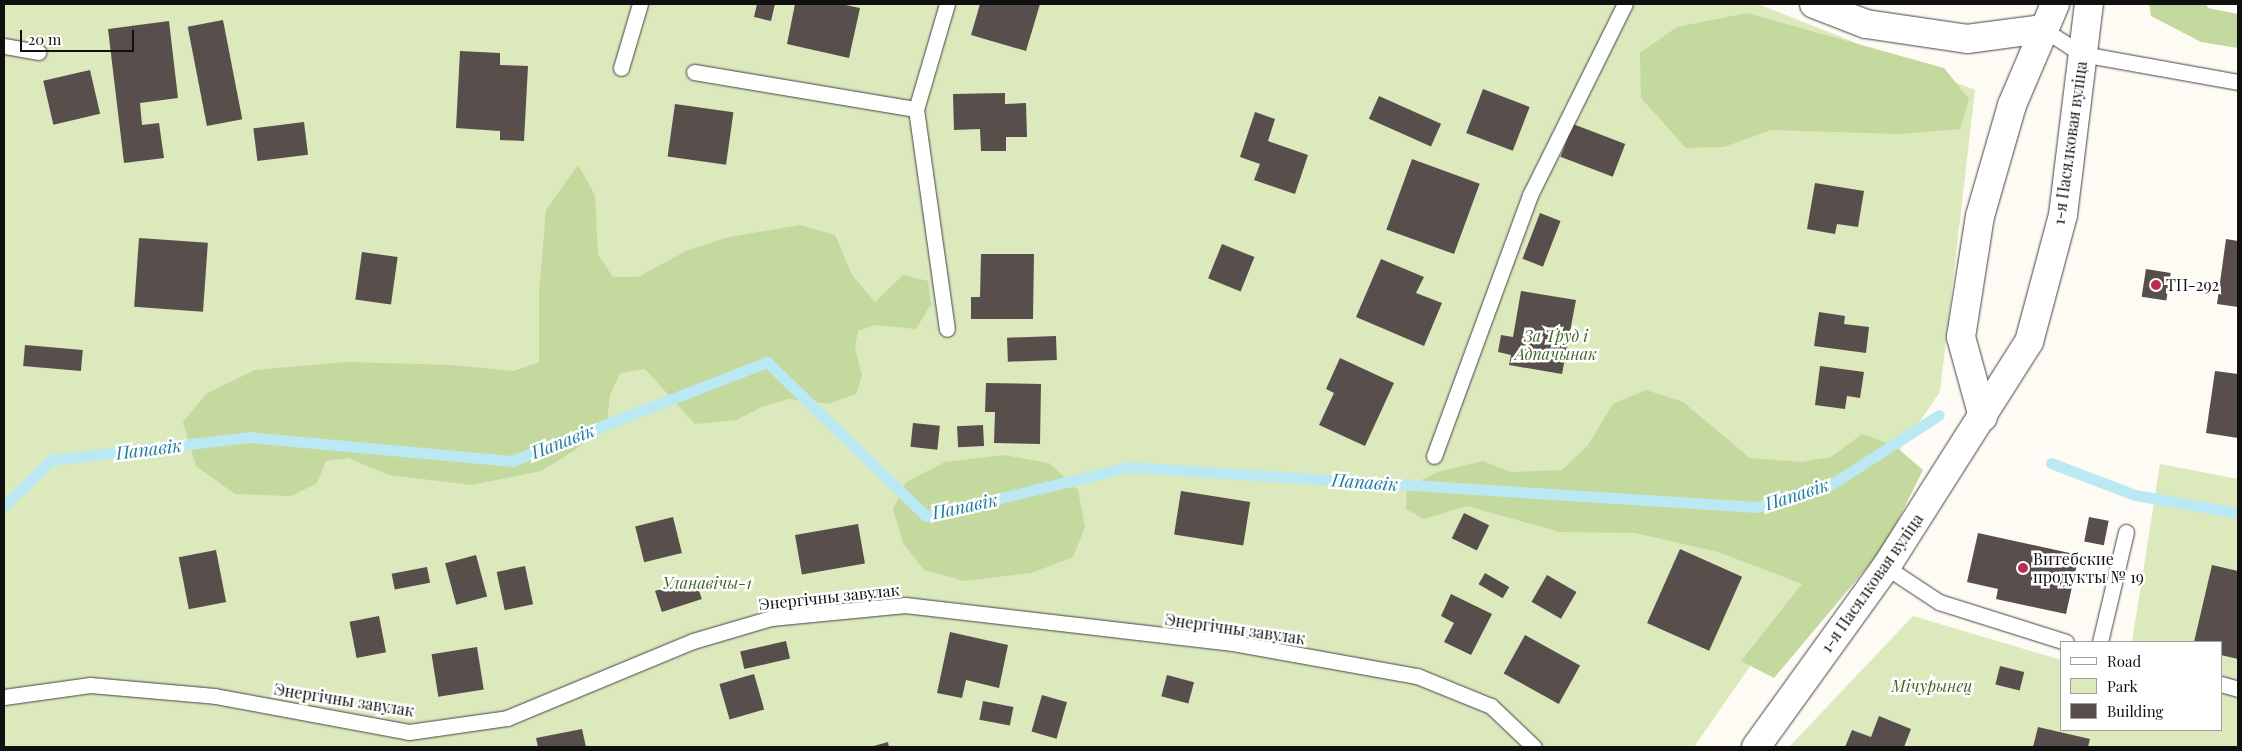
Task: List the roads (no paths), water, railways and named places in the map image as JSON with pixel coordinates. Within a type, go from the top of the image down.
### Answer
[{"type":"street","points":[[1814,4],[1866,24],[1967,39],[2043,29]]},
{"type":"street","points":[[1983,416],[1961,337],[1980,216],[2012,105],[2055,4]]},
{"type":"street","name":"1-я Пасялковая вуліца","points":[[1756,747],[1886,567],[1983,416],[2031,333],[2063,215],[2088,4]]},
{"type":"lane","points":[[622,68],[640,4]]},
{"type":"lane","points":[[947,4],[916,108],[948,329]]},
{"type":"lane","points":[[1434,456],[1530,195],[1624,4]]},
{"type":"lane","points":[[2043,29],[2082,54],[2238,82]]},
{"type":"lane","points":[[4,46],[38,52]]},
{"type":"lane","points":[[694,72],[916,108]]},
{"type":"lane","points":[[2100,641],[2126,532]]},
{"type":"lane","points":[[1886,567],[1939,602],[2063,641]]},
{"type":"lane","name":"Энергічны завулак","points":[[4,697],[90,685],[215,696],[409,732],[507,718],[693,641],[771,618],[905,605],[1233,643],[1417,676],[1491,706],[1534,747]]},
{"type":"lane","points":[[2222,684],[2238,689]]},
{"type":"waterway","name":"Папавік","points":[[4,506],[51,460],[249,437],[512,461],[767,362],[926,516],[1128,467],[1757,507],[1832,484],[1939,415]]},
{"type":"waterway","points":[[2051,463],[2135,495],[2238,513]]},
{"type":"place","name":"ТП-292","points":[[2156,285]]},
{"type":"place","name":"Витебские продукты № 19","points":[[2023,568]]},
{"type":"park label","name":"За Труд і Адпачынак","points":[[1556,345]]},
{"type":"park label","name":"Уланавічы-1","points":[[707,583]]},
{"type":"park label","name":"Мічурынец","points":[[1932,686]]}]
